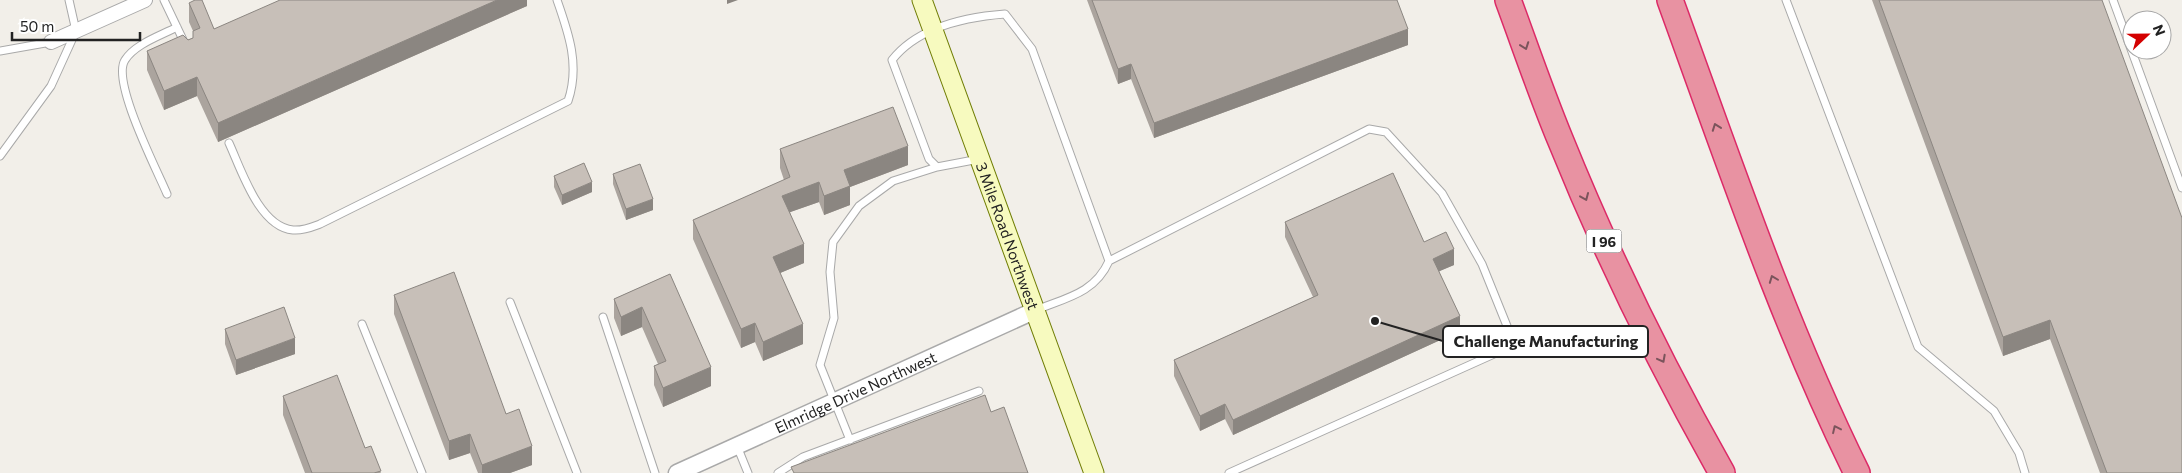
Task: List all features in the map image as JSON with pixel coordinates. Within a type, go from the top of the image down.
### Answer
[{"type":"highway","name":"I 96","points":[[1508,0],[1560,138],[1614,263],[1648,334],[1722,473]]},
{"type":"highway","points":[[1670,0],[1784,309],[1834,426],[1857,473]]},
{"type":"main road","name":"3 Mile Road Northwest","points":[[922,0],[1094,473]]},
{"type":"street","points":[[51,42],[145,0]]},
{"type":"street","name":"Elmridge Drive Northwest","points":[[677,473],[1036,310]]},
{"type":"lane","points":[[0,156],[51,86],[76,31],[69,0]]},
{"type":"lane","points":[[164,0],[189,54]]},
{"type":"lane","points":[[229,143],[251,191],[264,213],[278,225],[293,230],[306,229],[320,224],[568,101],[574,83],[572,51],[557,0]]},
{"type":"lane","points":[[1786,0],[1918,347],[1994,411],[2019,453],[2025,473]]},
{"type":"lane","points":[[2113,0],[2182,188]]},
{"type":"lane","points":[[937,167],[929,159],[892,60],[902,47],[933,30],[976,16],[1005,14],[1032,49],[1108,261]]},
{"type":"lane","points":[[167,194],[125,96],[122,70],[123,62],[135,49],[177,27]]},
{"type":"lane","points":[[0,51],[51,42]]},
{"type":"lane","points":[[1036,310],[1086,290],[1103,273],[1108,261],[1369,129],[1386,132],[1402,147],[1442,193],[1482,264],[1507,326],[1503,350],[1228,473]]},
{"type":"lane","points":[[850,440],[820,365],[834,318],[830,272],[833,242],[860,206],[893,181],[937,167],[980,159]]},
{"type":"lane","points":[[510,302],[577,473]]},
{"type":"lane","points":[[603,317],[655,473]]},
{"type":"lane","points":[[362,324],[422,473]]},
{"type":"lane","points":[[778,473],[803,458],[979,391]]},
{"type":"lane","points":[[737,446],[748,473]]},
{"type":"building","points":[[195,0],[202,0],[214,29],[280,0],[497,0],[218,123],[197,77],[164,91],[147,51],[183,35],[188,40],[193,38],[193,31],[200,28],[189,3]]},
{"type":"building","points":[[1092,0],[1397,0],[1408,29],[1154,123],[1131,64],[1118,69]]},
{"type":"building","points":[[1879,0],[2102,0],[2122,54],[2122,60],[2124,60],[2182,218],[2182,473],[2107,473],[2050,320],[2003,337]]},
{"type":"building","points":[[893,107],[908,146],[844,170],[850,186],[824,196],[819,182],[782,196],[804,244],[773,257],[803,324],[763,342],[755,323],[741,329],[693,220],[790,177],[780,149]]},
{"type":"building","points":[[584,163],[592,182],[562,195],[554,176]]},
{"type":"building","points":[[640,164],[653,199],[626,209],[613,174]]},
{"type":"building","points":[[1393,173],[1424,242],[1446,232],[1454,249],[1433,259],[1460,316],[1233,420],[1225,404],[1200,416],[1174,360],[1318,295],[1285,222]]},
{"type":"building","points":[[454,272],[506,414],[519,409],[532,446],[482,465],[470,434],[449,441],[394,295]]},
{"type":"building","points":[[670,274],[711,367],[663,388],[654,366],[666,361],[642,307],[621,317],[614,299]]},
{"type":"building","points":[[284,307],[295,338],[236,360],[225,329]]},
{"type":"building","points":[[337,375],[365,448],[371,446],[381,471],[374,473],[312,473],[283,396]]},
{"type":"building","points":[[985,395],[991,412],[1004,407],[1028,473],[794,473],[791,467]]},
{"type":"place","name":"Challenge Manufacturing","points":[[1375,321]]}]
